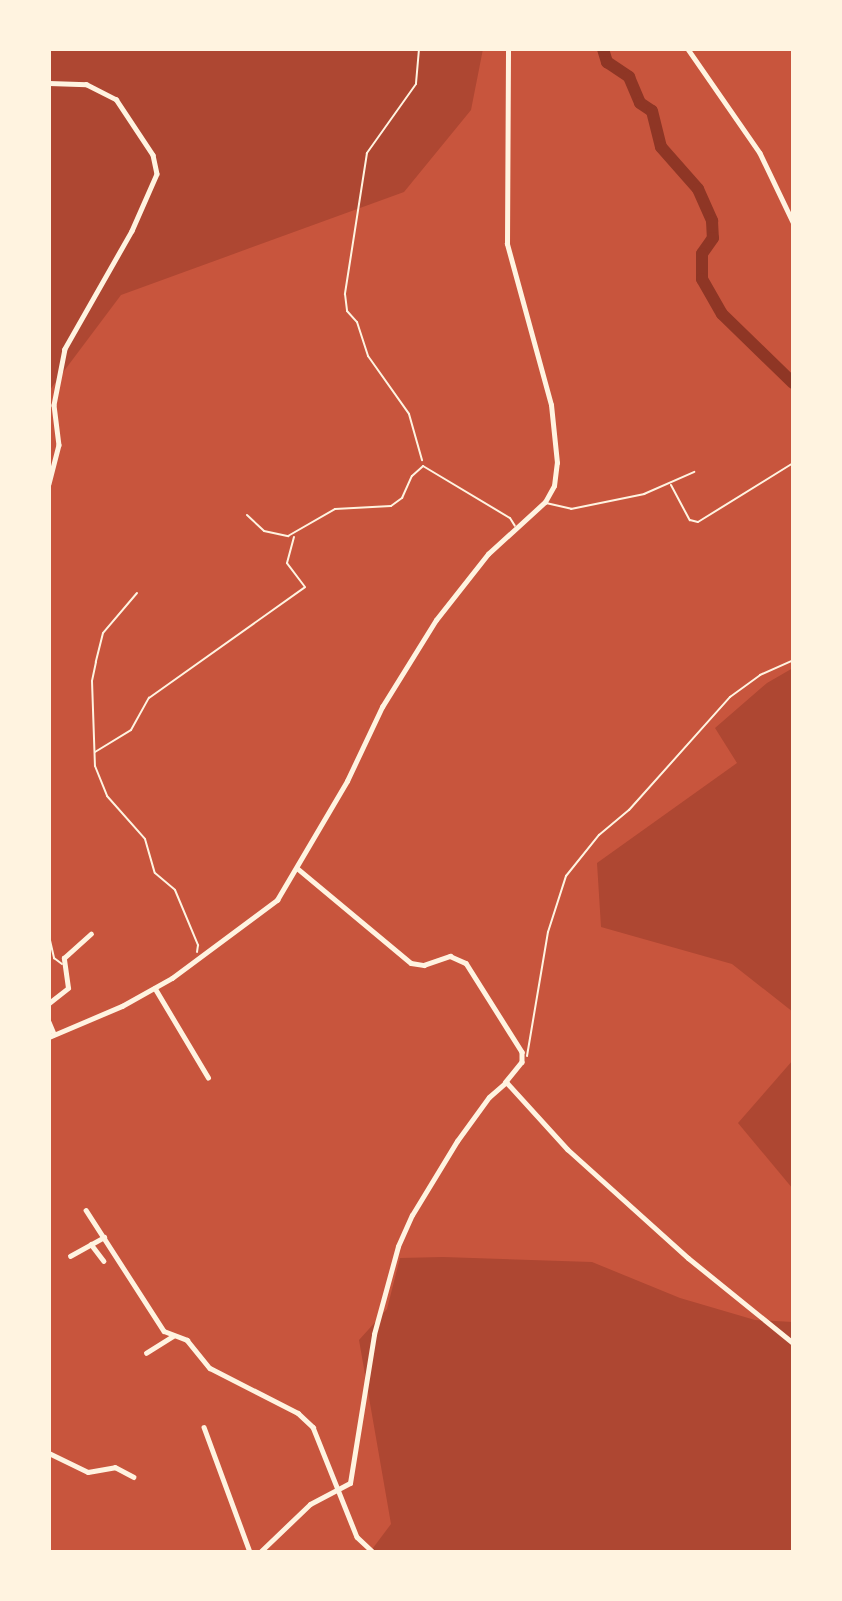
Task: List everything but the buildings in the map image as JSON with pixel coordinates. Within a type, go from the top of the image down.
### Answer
[{"type":"street","points":[[49,1022],[52,1036],[155,988],[277,900],[297,868],[311,837],[347,781],[382,706],[436,620],[488,554],[545,502],[557,472],[551,405],[507,244],[508,49]]},
{"type":"street","points":[[688,49],[760,153],[793,222]]},
{"type":"street","points":[[49,83],[86,84],[116,99],[153,155],[157,173],[132,231],[65,349],[54,405],[58,452],[49,484]]},
{"type":"street","points":[[260,1552],[312,1503],[341,1491],[353,1476],[384,1288],[406,1227],[479,1108],[506,1082],[523,1058],[518,1042],[463,960],[450,956],[424,965],[411,963],[297,868]]},
{"type":"street","points":[[49,1003],[68,988],[63,964],[92,934]]},
{"type":"street","points":[[155,988],[208,1077]]},
{"type":"street","points":[[506,1082],[567,1149],[688,1258],[793,1343]]},
{"type":"street","points":[[86,1210],[142,1303],[163,1331],[187,1340],[210,1368],[298,1413],[323,1443],[357,1537],[373,1552]]},
{"type":"street","points":[[70,1256],[104,1237]]},
{"type":"street","points":[[91,1244],[104,1261]]},
{"type":"street","points":[[146,1353],[173,1336]]},
{"type":"street","points":[[204,1427],[250,1552]]},
{"type":"street","points":[[49,1453],[88,1472],[115,1467],[134,1477]]},
{"type":"lane","points":[[247,515],[270,535],[288,536],[335,509],[391,506],[402,498],[423,466],[510,517],[516,529]]},
{"type":"lane","points":[[545,502],[571,509],[671,485],[694,472]]},
{"type":"lane","points":[[49,936],[55,960],[63,964]]},
{"type":"path","points":[[419,49],[416,84],[367,153],[345,304],[357,322],[368,356],[404,404],[423,466]]},
{"type":"path","points":[[671,485],[690,520],[698,522],[793,463]]},
{"type":"path","points":[[94,753],[131,730],[149,698],[305,587],[285,556],[299,528]]},
{"type":"path","points":[[137,593],[103,632],[92,681],[94,753],[107,796],[145,839],[155,873],[175,890],[198,945],[197,960]]},
{"type":"path","points":[[523,1058],[532,1048],[548,932],[566,877],[599,835],[629,810],[730,696],[760,675],[793,660]]},
{"type":"shaded area","points":[[49,49],[483,49],[471,110],[404,192],[121,295],[49,391]]},
{"type":"shaded area","points":[[793,668],[793,1012],[732,964],[601,927],[597,863],[737,763],[715,728],[767,683]]},
{"type":"shaded area","points":[[793,1060],[793,1189],[738,1123]]},
{"type":"shaded area","points":[[400,1258],[592,1262],[680,1298],[755,1320],[793,1322],[793,1552],[370,1552],[391,1524],[359,1340],[387,1309]]},
{"type":"waterway","points":[[603,49],[607,62],[629,77],[640,103],[652,111],[661,147],[698,189],[712,221],[713,238],[702,254],[702,279],[722,314],[793,383]]}]
